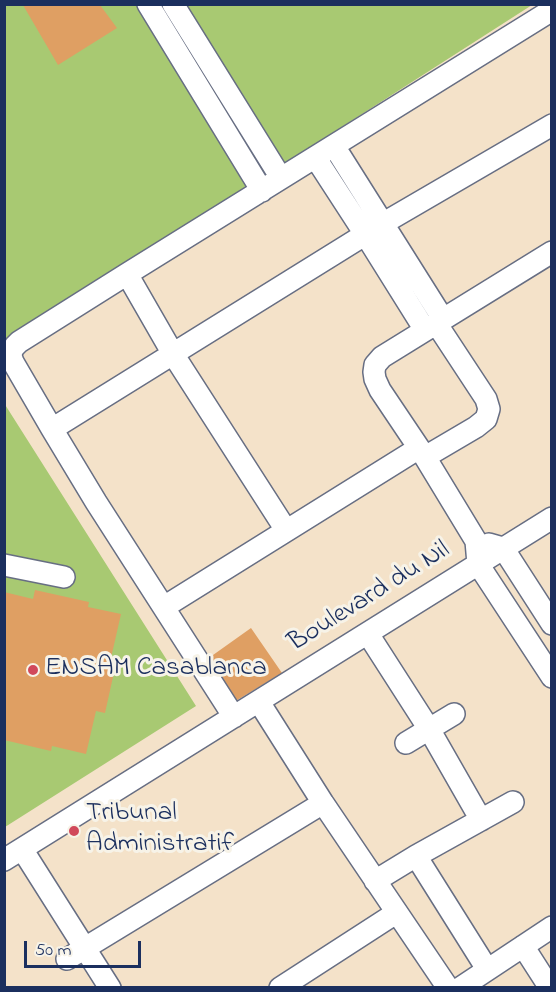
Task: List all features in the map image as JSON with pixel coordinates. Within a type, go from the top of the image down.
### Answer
[{"type":"street","points":[[148,4],[262,191]]},
{"type":"street","points":[[234,717],[96,502],[52,429],[13,362],[11,356],[15,346],[12,340],[127,274],[552,10]]},
{"type":"street","points":[[164,31],[177,12],[281,178]]},
{"type":"street","points":[[52,429],[374,229],[552,125]]},
{"type":"street","points":[[164,607],[286,530],[422,453],[476,427],[486,419],[489,409],[486,399],[434,324],[374,229],[334,146]]},
{"type":"street","points":[[315,158],[374,229]]},
{"type":"street","points":[[548,262],[434,324],[382,357],[375,365],[374,372],[380,390],[476,541],[478,564],[552,677]]},
{"type":"street","points":[[127,274],[173,354],[286,530]]},
{"type":"street","name":"Boulevard du Nil","points":[[4,860],[552,518]]},
{"type":"street","points":[[476,541],[502,548],[552,624]]},
{"type":"street","points":[[4,565],[64,577]]},
{"type":"street","points":[[368,634],[429,729],[481,820]]},
{"type":"street","points":[[259,702],[323,803],[448,987]]},
{"type":"street","points":[[406,743],[454,714]]},
{"type":"street","points":[[375,881],[513,802]]},
{"type":"street","points":[[76,954],[323,803]]},
{"type":"street","points":[[22,849],[76,954],[110,987]]},
{"type":"street","points":[[416,856],[487,969]]},
{"type":"street","points":[[280,987],[396,913]]},
{"type":"street","points":[[460,987],[552,927]]},
{"type":"street","points":[[523,946],[550,987]]},
{"type":"green space","points":[[5,5],[532,5],[5,343]]},
{"type":"green space","points":[[4,403],[196,706],[5,827],[4,827]]},
{"type":"building","points":[[23,5],[100,5],[117,28],[58,65]]},
{"type":"building","points":[[35,590],[89,602],[88,607],[121,614],[111,658],[117,659],[105,713],[96,711],[86,754],[52,746],[51,751],[4,740],[4,592],[33,599]]},
{"type":"building","points":[[251,628],[282,673],[234,702],[206,660]]},
{"type":"place","name":"ENSAM Casablanca","points":[[33,670]]},
{"type":"place","name":"Tribunal Administratif","points":[[74,831]]}]
